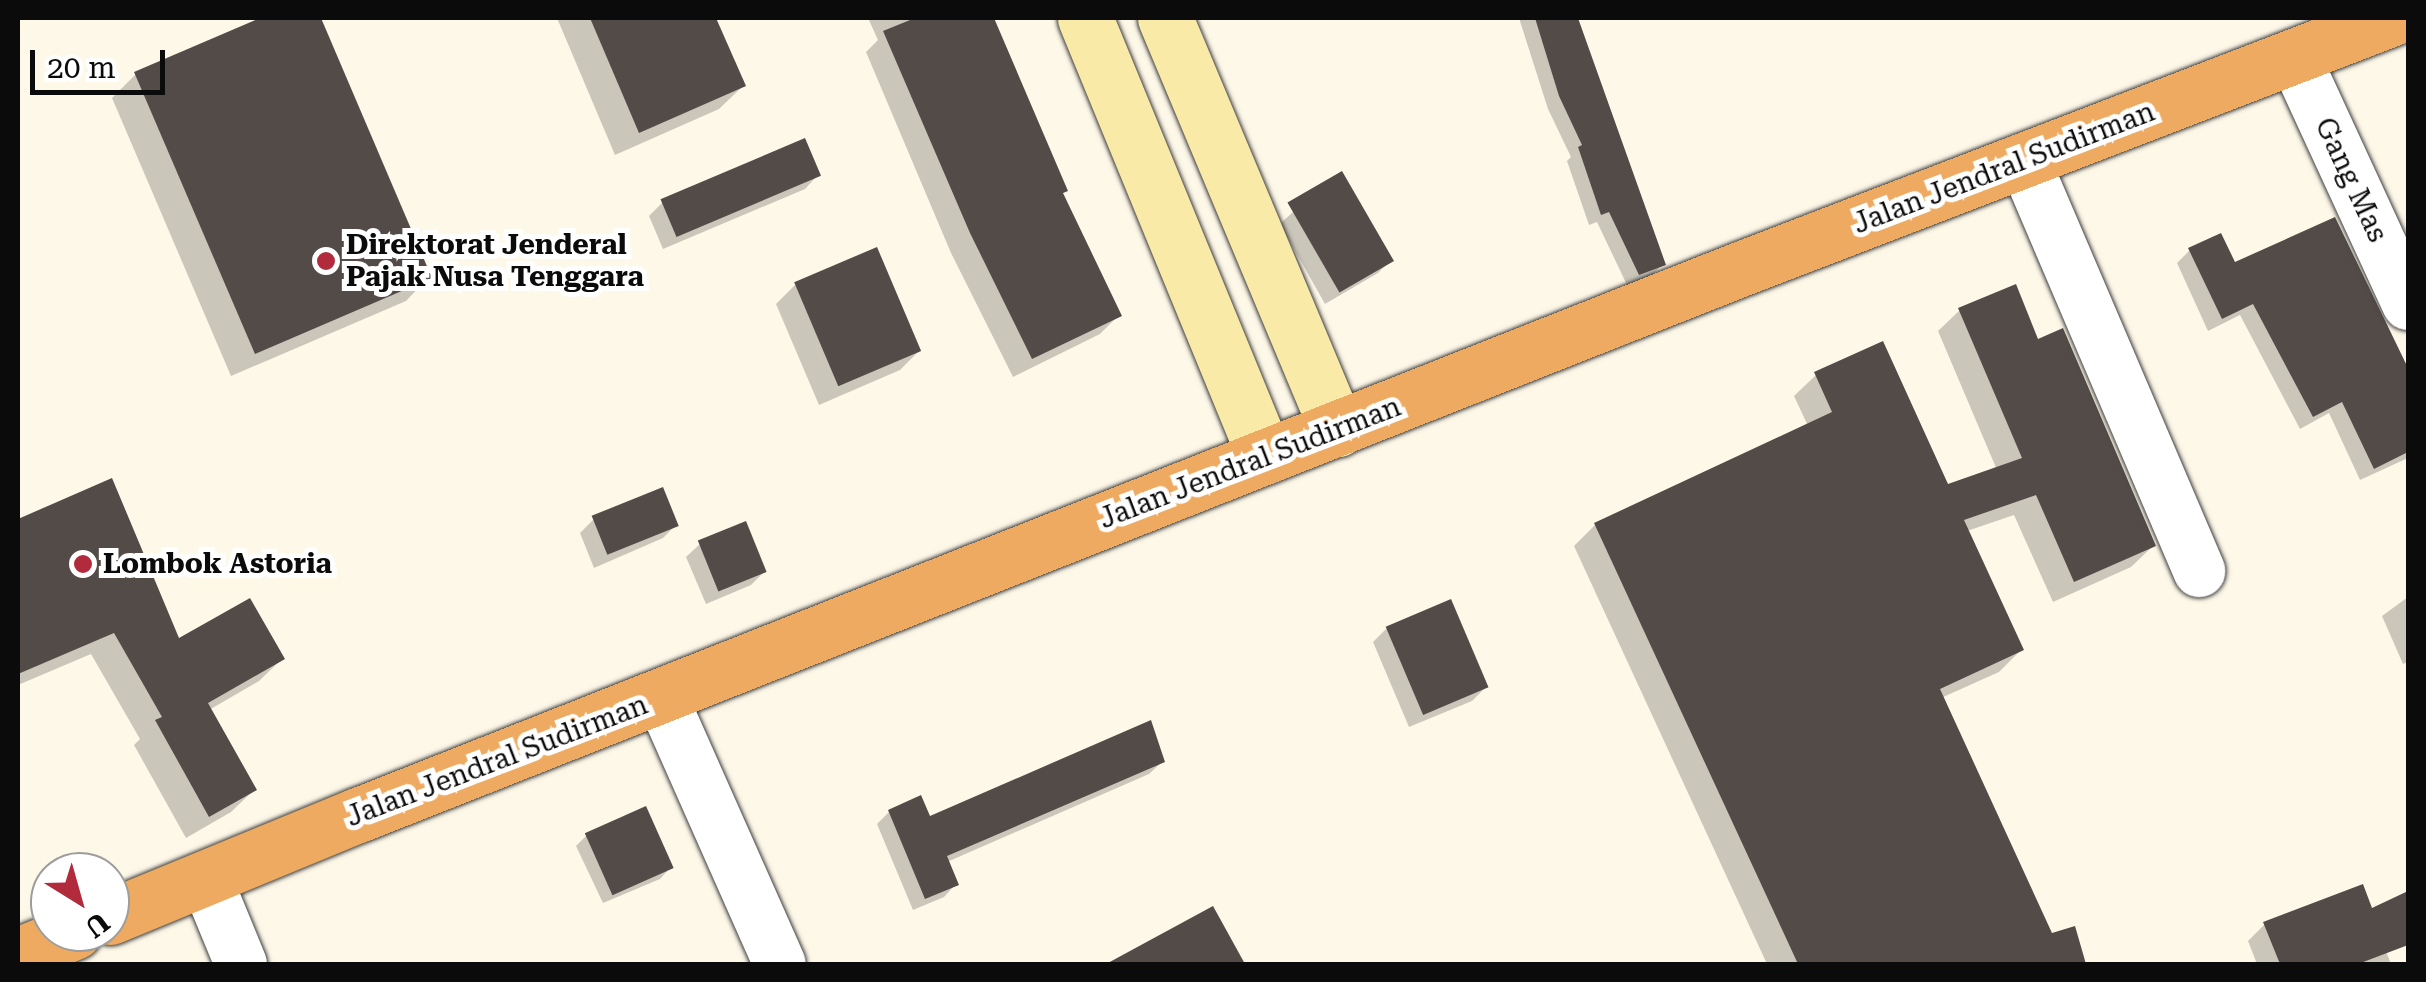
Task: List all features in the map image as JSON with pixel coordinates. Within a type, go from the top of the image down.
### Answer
[{"type":"highway","name":"Jalan Jendral Sudirman","points":[[130,909],[1265,457],[2393,18]]},
{"type":"main road","points":[[1085,18],[1265,457]]},
{"type":"main road","points":[[1165,18],[1337,429]]},
{"type":"street","name":"Gang Mas","points":[[2294,56],[2408,304]]},
{"type":"street","points":[[2024,160],[2199,570]]},
{"type":"street","points":[[660,696],[780,964]]},
{"type":"street","points":[[206,879],[242,964]]},
{"type":"building","points":[[260,18],[321,18],[432,278],[255,354],[134,72]]},
{"type":"building","points":[[590,18],[716,18],[746,86],[639,133]]},
{"type":"building","points":[[915,18],[994,18],[1068,191],[1063,193],[1122,316],[1032,359],[970,233],[883,31]]},
{"type":"building","points":[[1535,18],[1578,18],[1666,265],[1639,275],[1609,212],[1601,215],[1578,147],[1582,145],[1559,96]]},
{"type":"building","points":[[805,138],[821,176],[677,237],[660,199]]},
{"type":"building","points":[[1342,171],[1394,261],[1339,293],[1287,202]]},
{"type":"building","points":[[2335,217],[2408,368],[2408,452],[2374,469],[2342,402],[2313,417],[2253,304],[2222,319],[2188,248],[2221,233],[2235,262]]},
{"type":"building","points":[[877,247],[921,351],[838,386],[794,282]]},
{"type":"building","points":[[2016,284],[2038,339],[2063,328],[2156,546],[2074,582],[2036,495],[1964,520],[2024,650],[1940,689],[2052,933],[2075,926],[2086,964],[1798,964],[1594,523],[1832,412],[1814,372],[1883,341],[1948,484],[2022,458],[1958,308]]},
{"type":"building","points":[[112,478],[179,638],[250,598],[285,659],[208,703],[257,790],[209,817],[155,720],[162,717],[114,633],[18,674],[18,519]]},
{"type":"building","points":[[663,487],[679,526],[607,555],[592,516]]},
{"type":"building","points":[[746,521],[767,572],[718,591],[698,540]]},
{"type":"building","points":[[1451,599],[1489,687],[1423,715],[1386,627]]},
{"type":"building","points":[[1151,720],[1165,762],[947,856],[959,885],[925,899],[888,810],[921,795],[930,816]]},
{"type":"building","points":[[646,806],[674,868],[612,895],[585,833]]},
{"type":"building","points":[[2363,884],[2372,908],[2408,891],[2408,945],[2358,964],[2280,964],[2263,922]]},
{"type":"building","points":[[1213,906],[1245,964],[1106,964]]},
{"type":"place","name":"Direktorat Jenderal Pajak Nusa Tenggara","points":[[326,261]]},
{"type":"place","name":"Lombok Astoria","points":[[83,564]]}]
